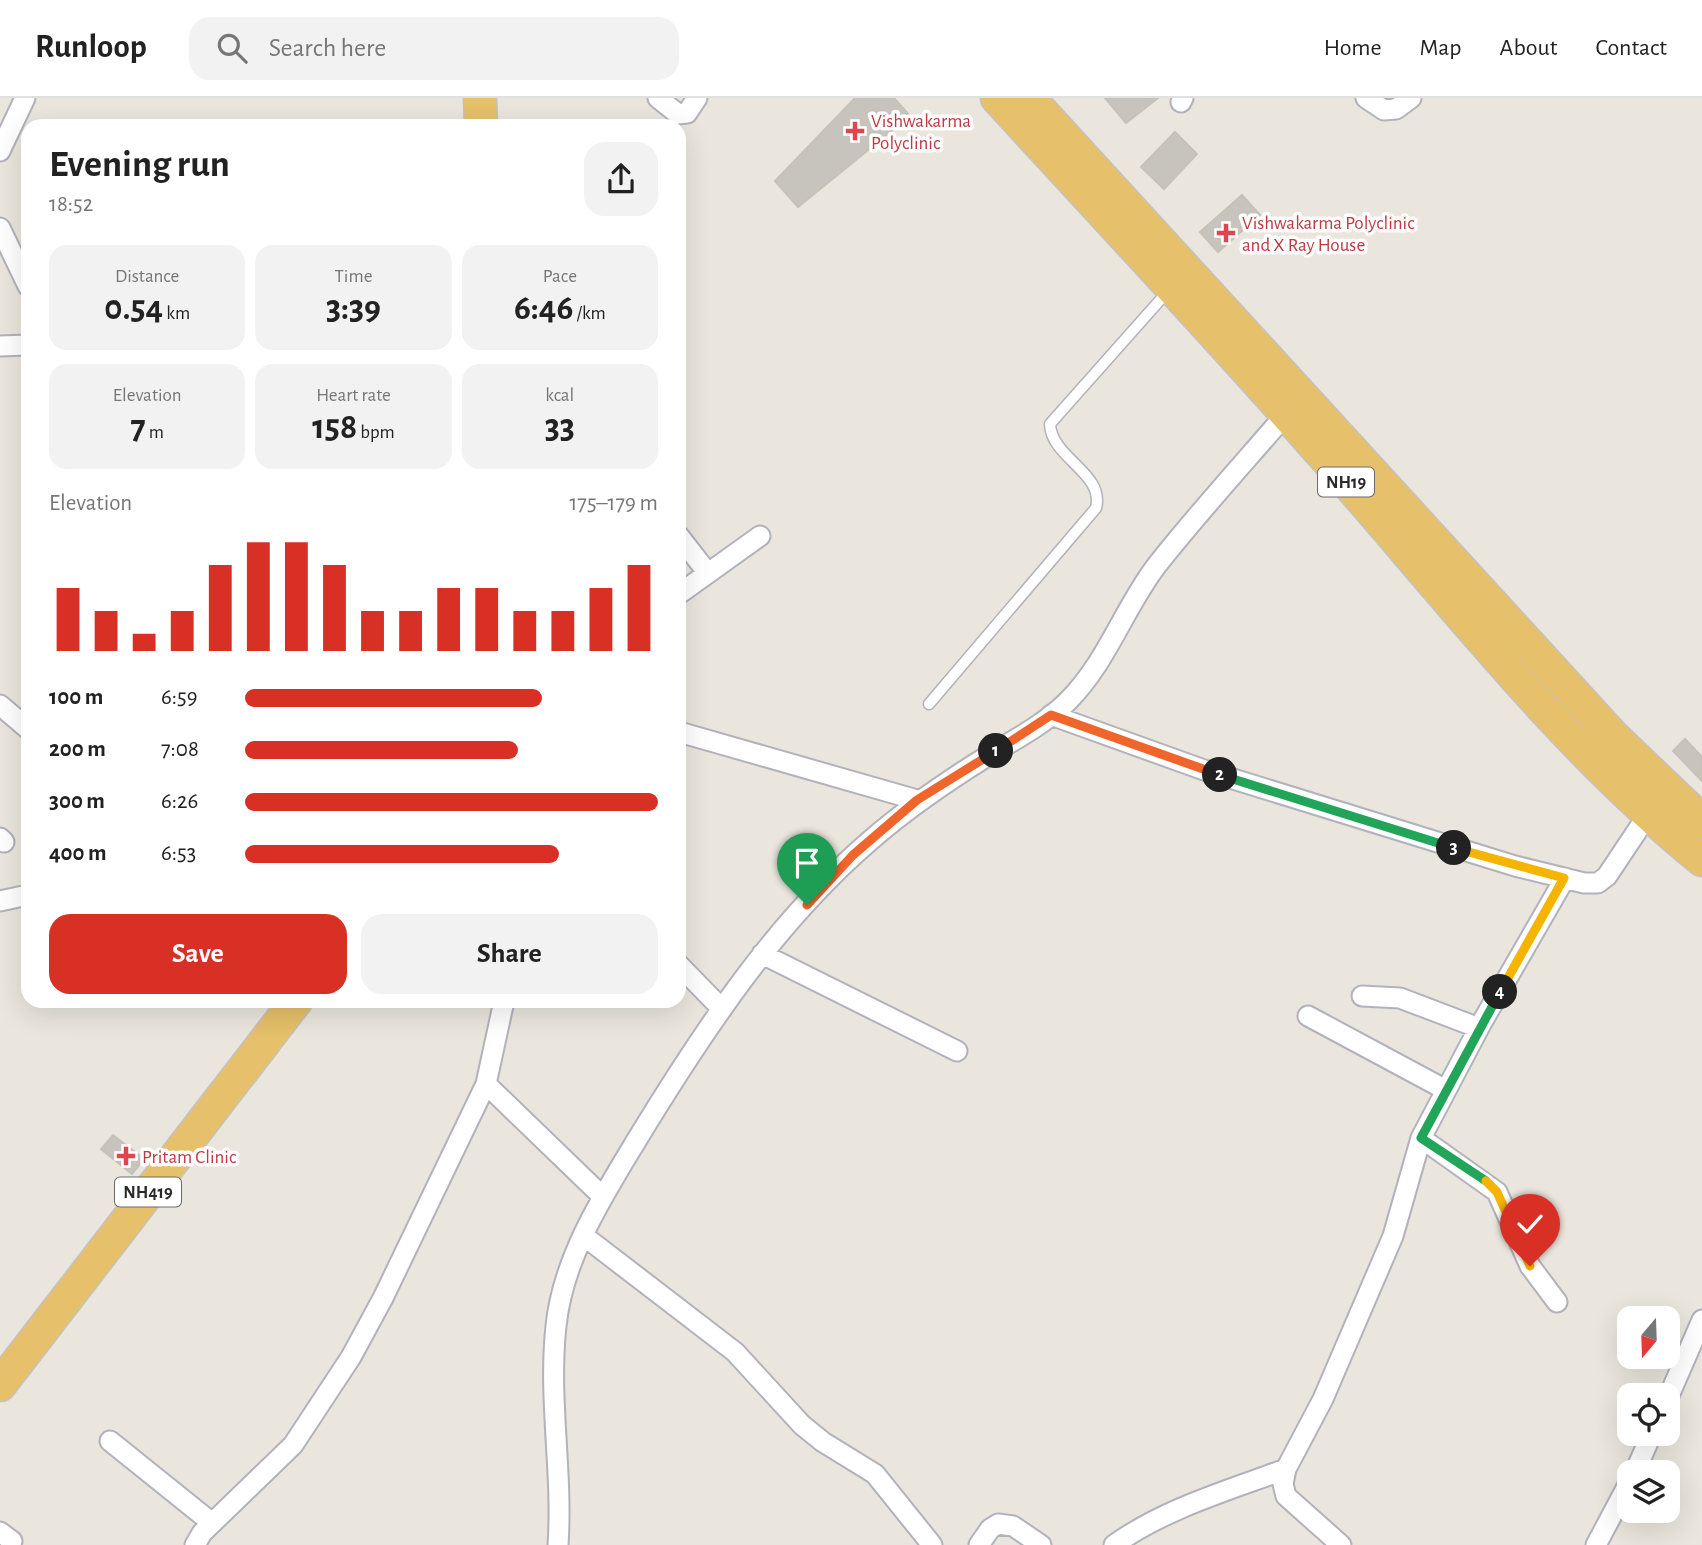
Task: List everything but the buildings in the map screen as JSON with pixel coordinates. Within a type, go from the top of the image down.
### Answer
[{"type":"highway","points":[[480,98],[481,119]]},
{"type":"highway","name":"NH19","points":[[997,98],[1286,414],[1510,672],[1649,813],[1702,860]]},
{"type":"highway","name":"NH19","points":[[1029,98],[1605,727],[1702,821]]},
{"type":"highway","name":"NH419","points":[[0,1385],[291,1008]]},
{"type":"street","points":[[0,151],[25,98]]},
{"type":"street","points":[[657,98],[678,114],[687,113],[697,98]]},
{"type":"street","points":[[1366,98],[1384,110],[1396,109],[1411,98]]},
{"type":"street","points":[[0,228],[21,272]]},
{"type":"street","points":[[0,346],[21,345]]},
{"type":"street","points":[[558,1545],[556,1324],[563,1292],[584,1236],[603,1196],[687,1058],[762,954],[853,855],[917,800],[1051,715],[1071,698],[1086,680],[1156,566],[1286,414]]},
{"type":"street","points":[[686,588],[760,536]]},
{"type":"street","points":[[686,545],[707,572]]},
{"type":"street","points":[[0,705],[21,723]]},
{"type":"street","points":[[1051,715],[1204,770],[1515,866],[1564,878],[1598,883],[1607,876],[1649,813]]},
{"type":"street","points":[[686,734],[917,800]]},
{"type":"street","points":[[1341,1545],[1286,1496],[1283,1484],[1286,1469],[1323,1399],[1388,1248],[1402,1209],[1421,1138],[1479,1028],[1564,878]]},
{"type":"street","points":[[0,901],[21,896]]},
{"type":"street","points":[[762,954],[957,1051]]},
{"type":"street","points":[[686,972],[722,1009]]},
{"type":"street","points":[[1362,996],[1400,998],[1479,1028]]},
{"type":"street","points":[[195,1545],[212,1523],[293,1445],[351,1357],[383,1298],[486,1084],[502,1008]]},
{"type":"street","points":[[1308,1016],[1446,1090]]},
{"type":"street","points":[[486,1084],[603,1196]]},
{"type":"street","points":[[1421,1138],[1497,1192],[1530,1266],[1557,1302]]},
{"type":"street","points":[[584,1236],[735,1352],[802,1425],[823,1442],[875,1474],[932,1545]]},
{"type":"street","points":[[1675,1383],[1702,1320]]},
{"type":"street","points":[[110,1441],[212,1523]]},
{"type":"street","points":[[1114,1545],[1127,1536],[1206,1499],[1286,1469]]},
{"type":"street","points":[[1596,1545],[1617,1506]]},
{"type":"street","points":[[979,1545],[990,1529],[998,1524],[1013,1526],[1041,1545]]},
{"type":"lane","points":[[929,704],[1096,508],[1099,497],[1094,486],[1055,442],[1050,424],[1170,288]]},
{"type":"place","name":"Vishwakarma Polyclinic","points":[[855,131]]},
{"type":"place","name":"Vishwakarma Polyclinic and X Ray House","points":[[1226,233]]},
{"type":"place","name":"Pritam Clinic","points":[[126,1156]]},
{"type":"route","points":[[807,905],[853,855],[917,800],[1051,715],[1204,770],[1515,866],[1564,878],[1481,1024],[1421,1138],[1489,1183],[1497,1192],[1530,1266]]}]
